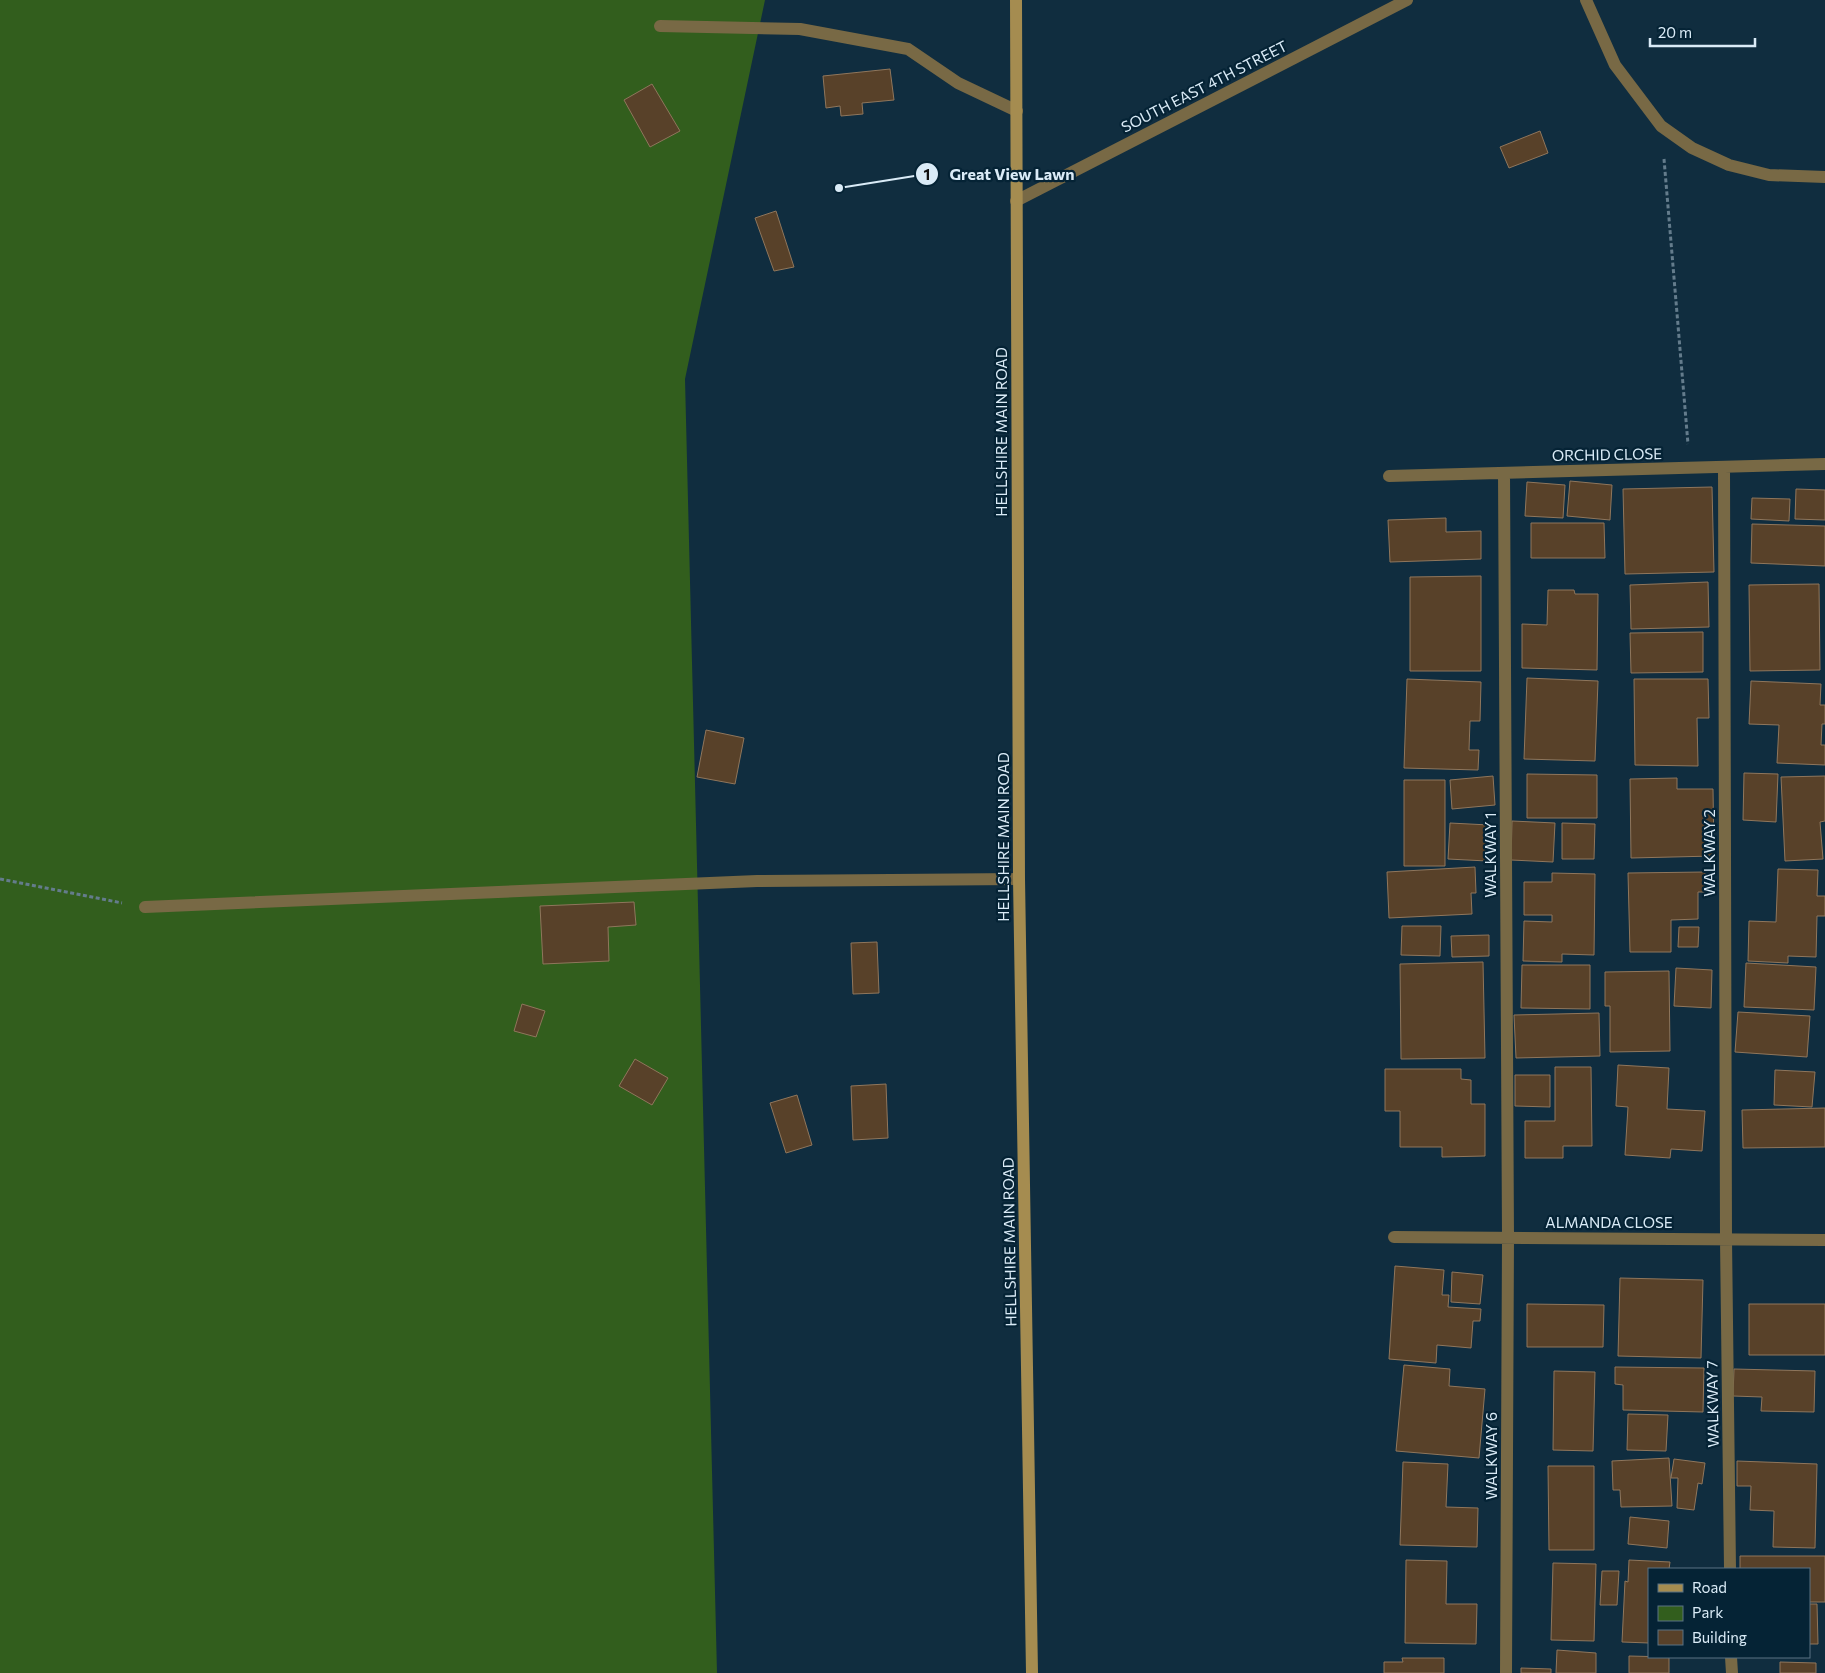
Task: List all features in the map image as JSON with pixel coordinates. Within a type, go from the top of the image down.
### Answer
[{"type":"main road","name":"HELLSHIRE MAIN ROAD","points":[[1016,0],[1019,879],[1032,1673]]},
{"type":"street","name":"SOUTH EAST 4TH STREET","points":[[1016,201],[1407,0]]},
{"type":"street","points":[[1586,0],[1615,65],[1661,126],[1692,148],[1729,165],[1769,174],[1825,177]]},
{"type":"street","points":[[660,26],[800,29],[908,49],[958,82],[1017,111]]},
{"type":"street","name":"ORCHID CLOSE","points":[[1389,476],[1825,464]]},
{"type":"street","name":"WALKWAY 2","points":[[1724,467],[1726,1239]]},
{"type":"street","name":"WALKWAY 1","points":[[1504,473],[1508,1238]]},
{"type":"street","points":[[145,907],[757,881],[1019,879]]},
{"type":"street","name":"ALMANDA CLOSE","points":[[1394,1237],[1825,1240]]},
{"type":"street","name":"WALKWAY 6","points":[[1506,1673],[1508,1238]]},
{"type":"street","name":"WALKWAY 7","points":[[1726,1239],[1730,1568]]},
{"type":"street","points":[[1731,1658],[1732,1673]]},
{"type":"path","points":[[1661,126],[1690,468]]},
{"type":"path","points":[[0,879],[145,907]]},
{"type":"green space","points":[[0,0],[765,0],[685,379],[717,1673],[0,1673]]},
{"type":"building","points":[[890,69],[894,100],[862,103],[863,114],[841,116],[840,106],[826,108],[823,76]]},
{"type":"building","points":[[652,84],[680,131],[650,147],[624,100]]},
{"type":"building","points":[[1540,131],[1548,153],[1509,168],[1500,147]]},
{"type":"building","points":[[776,211],[794,267],[774,271],[755,218]]},
{"type":"building","points":[[1570,481],[1612,485],[1610,520],[1567,516]]},
{"type":"building","points":[[1527,482],[1565,485],[1563,518],[1525,516]]},
{"type":"building","points":[[1712,487],[1714,572],[1625,574],[1623,489]]},
{"type":"building","points":[[1796,489],[1825,490],[1825,520],[1795,519]]},
{"type":"building","points":[[1752,498],[1790,499],[1789,521],[1751,519]]},
{"type":"building","points":[[1446,518],[1446,532],[1481,531],[1481,559],[1390,562],[1388,520]]},
{"type":"building","points":[[1531,523],[1604,523],[1605,558],[1531,558]]},
{"type":"building","points":[[1752,524],[1825,526],[1825,566],[1751,563]]},
{"type":"building","points":[[1481,576],[1481,671],[1410,671],[1410,577]]},
{"type":"building","points":[[1708,582],[1709,627],[1631,629],[1630,585]]},
{"type":"building","points":[[1819,584],[1820,670],[1750,671],[1749,585]]},
{"type":"building","points":[[1548,590],[1574,590],[1575,594],[1598,594],[1597,670],[1522,668],[1522,624],[1547,625]]},
{"type":"building","points":[[1703,632],[1703,672],[1631,673],[1630,633]]},
{"type":"building","points":[[1527,678],[1598,681],[1595,761],[1524,759]]},
{"type":"building","points":[[1407,679],[1481,682],[1480,721],[1470,721],[1469,750],[1479,750],[1478,770],[1404,768]]},
{"type":"building","points":[[1634,679],[1708,679],[1709,718],[1697,718],[1698,766],[1635,765]]},
{"type":"building","points":[[1751,681],[1821,684],[1820,705],[1825,705],[1825,724],[1822,724],[1821,745],[1825,745],[1825,765],[1777,763],[1779,725],[1749,724]]},
{"type":"building","points":[[706,730],[744,738],[735,784],[697,777]]},
{"type":"building","points":[[1744,773],[1778,774],[1776,822],[1743,820]]},
{"type":"building","points":[[1527,774],[1597,775],[1597,818],[1527,818]]},
{"type":"building","points":[[1493,776],[1495,805],[1452,809],[1450,780]]},
{"type":"building","points":[[1825,776],[1825,821],[1820,822],[1823,859],[1785,861],[1781,777]]},
{"type":"building","points":[[1677,778],[1677,789],[1713,789],[1714,856],[1631,858],[1630,779]]},
{"type":"building","points":[[1404,780],[1445,780],[1445,866],[1404,866]]},
{"type":"building","points":[[1512,821],[1555,823],[1553,862],[1511,860]]},
{"type":"building","points":[[1450,823],[1489,825],[1487,861],[1448,859]]},
{"type":"building","points":[[1562,823],[1595,824],[1594,859],[1562,859]]},
{"type":"building","points":[[1475,867],[1476,893],[1471,893],[1472,914],[1389,918],[1387,872]]},
{"type":"building","points":[[1778,869],[1818,870],[1817,896],[1825,896],[1825,916],[1817,916],[1816,957],[1788,956],[1788,963],[1748,961],[1749,921],[1776,922]]},
{"type":"building","points":[[1705,872],[1705,892],[1698,892],[1698,919],[1671,920],[1671,952],[1630,952],[1628,873]]},
{"type":"building","points":[[1552,873],[1595,874],[1594,955],[1562,954],[1562,962],[1523,961],[1524,921],[1552,922],[1552,915],[1524,915],[1524,882],[1552,882]]},
{"type":"building","points":[[634,902],[636,925],[608,927],[609,961],[543,964],[540,906]]},
{"type":"building","points":[[1402,926],[1441,926],[1440,956],[1401,955]]},
{"type":"building","points":[[1679,927],[1699,927],[1698,947],[1678,947]]},
{"type":"building","points":[[1489,935],[1489,956],[1452,957],[1451,936]]},
{"type":"building","points":[[877,942],[879,993],[853,994],[851,943]]},
{"type":"building","points":[[1483,962],[1485,1058],[1401,1059],[1400,964]]},
{"type":"building","points":[[1746,963],[1816,967],[1814,1010],[1744,1007]]},
{"type":"building","points":[[1522,965],[1590,965],[1590,1009],[1521,1008]]},
{"type":"building","points":[[1676,968],[1712,970],[1711,1008],[1674,1006]]},
{"type":"building","points":[[1669,971],[1670,1051],[1610,1052],[1610,1006],[1605,1006],[1605,972]]},
{"type":"building","points":[[522,1004],[545,1011],[536,1037],[514,1031]]},
{"type":"building","points":[[1738,1012],[1810,1016],[1807,1057],[1735,1052]]},
{"type":"building","points":[[1599,1013],[1600,1056],[1516,1058],[1514,1015]]},
{"type":"building","points":[[635,1059],[668,1078],[652,1105],[619,1086]]},
{"type":"building","points":[[1618,1065],[1669,1068],[1667,1109],[1705,1111],[1702,1151],[1671,1149],[1670,1158],[1625,1155],[1628,1107],[1616,1106]]},
{"type":"building","points":[[1555,1067],[1591,1067],[1592,1146],[1563,1146],[1563,1158],[1525,1158],[1525,1121],[1555,1121]]},
{"type":"building","points":[[1385,1069],[1461,1069],[1461,1079],[1471,1080],[1471,1104],[1485,1104],[1485,1156],[1442,1157],[1442,1147],[1400,1147],[1400,1111],[1385,1111]]},
{"type":"building","points":[[1775,1070],[1815,1072],[1812,1107],[1774,1105]]},
{"type":"building","points":[[1515,1075],[1550,1075],[1550,1107],[1515,1106]]},
{"type":"building","points":[[886,1084],[888,1138],[853,1140],[851,1086]]},
{"type":"building","points":[[797,1095],[812,1145],[786,1153],[770,1103]]},
{"type":"building","points":[[1825,1108],[1825,1147],[1743,1148],[1742,1110]]},
{"type":"building","points":[[1395,1266],[1444,1270],[1442,1295],[1449,1295],[1448,1307],[1481,1309],[1480,1321],[1473,1321],[1471,1348],[1437,1345],[1436,1363],[1389,1359]]},
{"type":"building","points":[[1452,1272],[1483,1275],[1480,1304],[1451,1302]]},
{"type":"building","points":[[1620,1278],[1703,1280],[1701,1358],[1618,1356]]},
{"type":"building","points":[[1527,1304],[1604,1305],[1603,1347],[1527,1347]]},
{"type":"building","points":[[1749,1304],[1825,1304],[1825,1355],[1749,1355]]},
{"type":"building","points":[[1404,1365],[1450,1369],[1449,1386],[1485,1389],[1479,1458],[1396,1451]]},
{"type":"building","points":[[1615,1367],[1704,1368],[1703,1412],[1623,1410],[1623,1385],[1615,1384]]},
{"type":"building","points":[[1734,1369],[1815,1371],[1814,1412],[1761,1411],[1762,1397],[1733,1396]]},
{"type":"building","points":[[1554,1371],[1595,1372],[1593,1451],[1553,1450]]},
{"type":"building","points":[[1628,1414],[1668,1415],[1666,1451],[1627,1450]]},
{"type":"building","points":[[1669,1458],[1672,1506],[1621,1507],[1620,1490],[1613,1490],[1612,1461]]},
{"type":"building","points":[[1674,1459],[1705,1463],[1702,1484],[1698,1483],[1694,1510],[1677,1508],[1678,1478],[1671,1478]]},
{"type":"building","points":[[1737,1461],[1817,1464],[1815,1548],[1773,1547],[1774,1511],[1750,1510],[1751,1486],[1737,1486]]},
{"type":"building","points":[[1403,1462],[1448,1464],[1446,1507],[1478,1508],[1477,1547],[1400,1545]]},
{"type":"building","points":[[1548,1466],[1594,1466],[1594,1550],[1549,1550]]},
{"type":"building","points":[[1630,1517],[1669,1521],[1667,1548],[1628,1544]]},
{"type":"building","points":[[1740,1556],[1825,1556],[1825,1602],[1810,1602],[1810,1568],[1740,1568]]},
{"type":"building","points":[[1406,1560],[1447,1561],[1446,1604],[1477,1604],[1476,1644],[1405,1643]]},
{"type":"building","points":[[1629,1560],[1670,1562],[1669,1568],[1648,1568],[1648,1643],[1622,1642],[1625,1581],[1628,1582]]},
{"type":"building","points":[[1553,1563],[1596,1564],[1594,1641],[1551,1640]]},
{"type":"building","points":[[1602,1571],[1619,1571],[1617,1605],[1600,1605]]},
{"type":"building","points":[[1810,1604],[1817,1604],[1818,1644],[1810,1644]]},
{"type":"building","points":[[1557,1650],[1596,1653],[1596,1673],[1556,1673]]},
{"type":"building","points":[[1629,1656],[1669,1658],[1669,1673],[1629,1673]]},
{"type":"building","points":[[1402,1658],[1444,1658],[1444,1673],[1384,1673],[1384,1662],[1403,1662]]},
{"type":"building","points":[[1780,1662],[1816,1663],[1816,1673],[1780,1673]]},
{"type":"building","points":[[1521,1668],[1551,1669],[1551,1673],[1521,1673]]},
{"type":"place","name":"Great View Lawn","points":[[839,188]]}]
